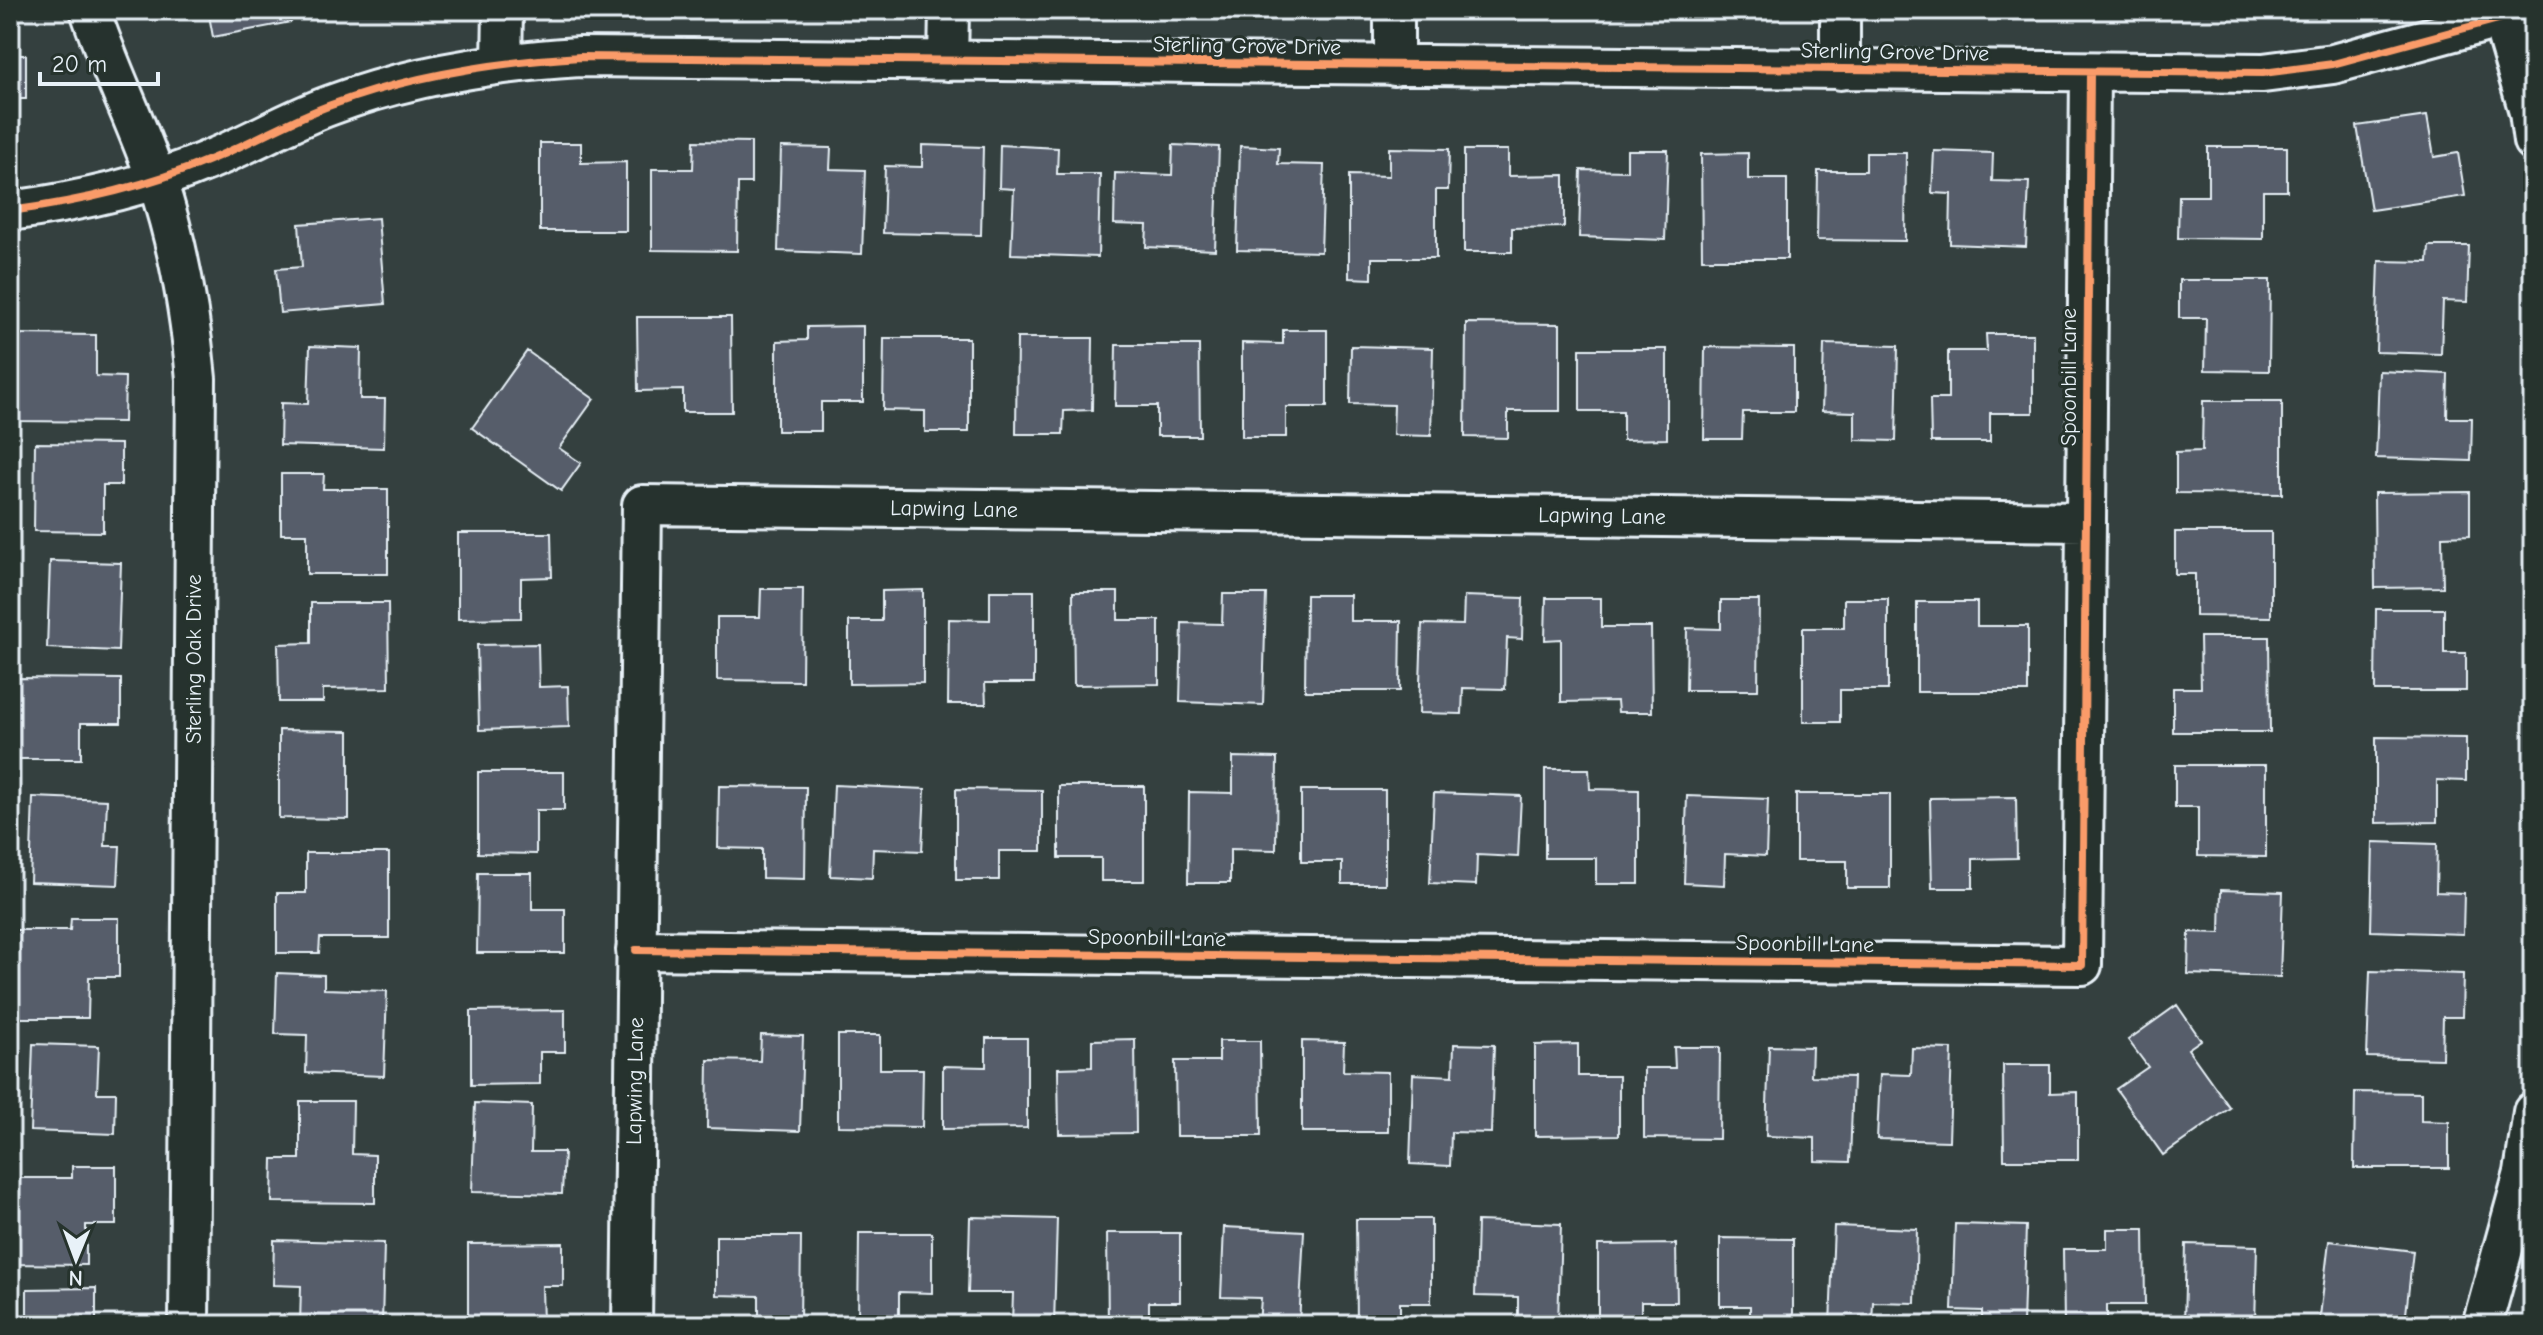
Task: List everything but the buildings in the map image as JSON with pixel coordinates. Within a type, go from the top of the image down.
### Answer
[{"type":"street","name":"Sterling Oak Drive","points":[[90,10],[157,180],[175,240],[189,309],[196,379],[189,1325]]},
{"type":"street","points":[[502,62],[503,10]]},
{"type":"street","points":[[948,61],[949,10]]},
{"type":"street","points":[[1394,10],[1394,66]]},
{"type":"street","points":[[1840,10],[1840,70]]},
{"type":"street","name":"Sterling Grove Drive","points":[[10,211],[73,203],[157,180],[210,160],[328,106],[410,80],[502,62],[580,57],[2263,73],[2333,64],[2500,14]]},
{"type":"street","points":[[2500,14],[2529,112],[2533,141]]},
{"type":"street","name":"Spoonbill Lane","points":[[636,950],[2082,965],[2090,73]]},
{"type":"street","name":"Lapwing Lane","points":[[632,1325],[642,505],[2086,522]]},
{"type":"street","points":[[2482,1325],[2524,1173],[2533,1112]]},
{"type":"cycle path","points":[[10,211],[86,198],[161,178],[224,154],[315,111],[392,86],[485,66],[548,59],[2263,73],[2333,64],[2502,18]]},
{"type":"cycle path","points":[[636,950],[2082,965],[2090,73]]}]
